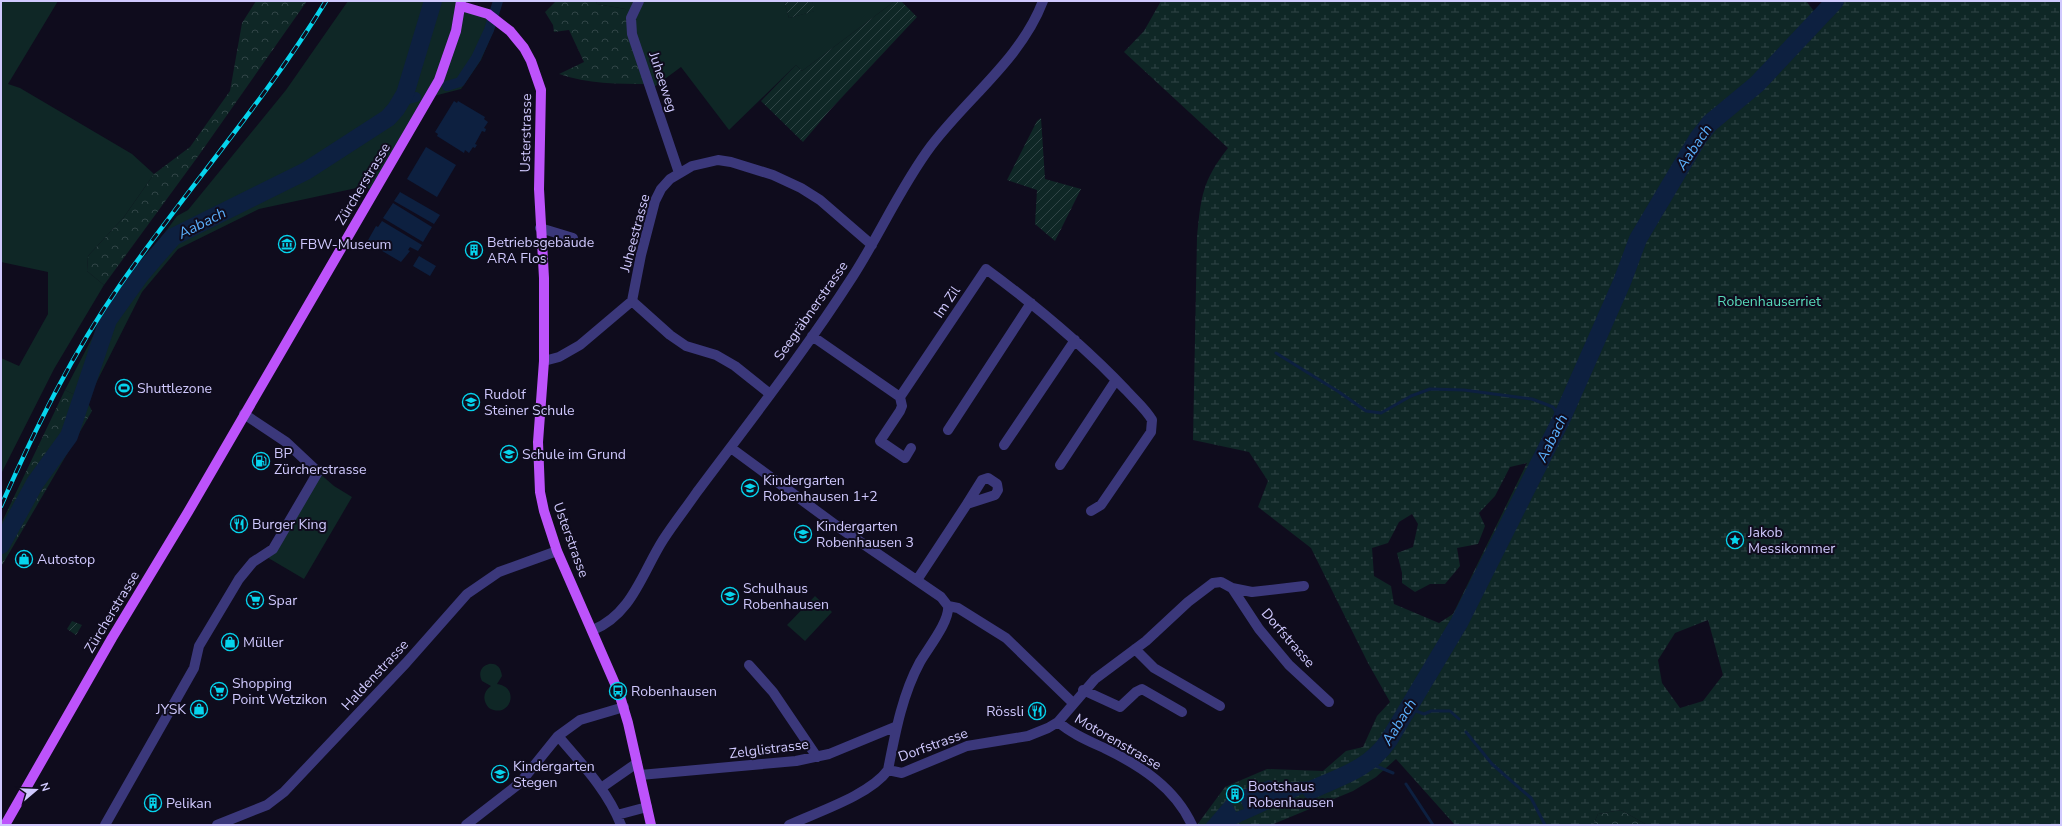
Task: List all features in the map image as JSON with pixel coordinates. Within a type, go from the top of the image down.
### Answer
[{"type":"main road","name":"Usterstrasse","points":[[461,4],[488,14],[498,20],[510,31],[524,48],[536,73],[541,90],[539,189],[544,278],[544,361],[538,442],[539,477],[544,511],[557,551],[593,630],[624,707],[651,825]]},
{"type":"main road","name":"Zürcherstrasse","points":[[5,825],[112,638],[188,512],[439,80],[456,31],[461,4]]},
{"type":"street","name":"Juheeweg","points":[[639,1],[631,18],[632,34],[679,172]]},
{"type":"street","name":"Seegräbnerstrasse","points":[[593,630],[610,622],[625,607],[668,534],[812,336],[872,245],[914,171],[960,112],[998,71],[1017,47],[1031,28],[1043,1]]},
{"type":"street","name":"Juheestrasse","points":[[632,301],[655,201],[661,189],[679,172],[703,162],[718,160],[731,162],[773,175],[801,188],[820,200],[872,245]]},
{"type":"street","points":[[540,228],[574,238]]},
{"type":"street","name":"Im Zil","points":[[911,448],[905,458],[880,441],[902,406],[900,398],[986,269],[1031,303],[1075,340],[1150,416],[1152,428],[1102,505],[1090,511]]},
{"type":"street","points":[[544,361],[559,357],[580,345],[632,301],[670,335],[686,346],[716,355],[735,366],[770,394]]},
{"type":"street","points":[[948,430],[1031,303]]},
{"type":"street","points":[[812,336],[900,398]]},
{"type":"street","points":[[1004,446],[1075,340]]},
{"type":"street","points":[[1060,465],[1116,380]]},
{"type":"street","points":[[106,825],[194,668],[199,646],[239,579],[249,566],[274,549],[318,472],[286,442],[244,414]]},
{"type":"street","points":[[731,448],[837,526],[941,597],[948,606],[949,610],[945,621],[914,674],[897,726],[888,770]]},
{"type":"street","points":[[917,580],[967,504]]},
{"type":"street","name":"Haldenstrasse","points":[[217,825],[267,805],[284,792],[406,664],[467,594],[499,572],[557,551]]},
{"type":"street","name":"Dorfstrasse","points":[[788,825],[868,789],[876,784],[888,770],[902,773],[910,771],[967,746],[1028,736],[1058,722],[1083,690],[1103,672],[1146,641],[1208,586],[1222,582],[1232,588],[1252,592],[1304,586]]},
{"type":"street","name":"Dorfstrasse","points":[[1232,588],[1259,629],[1289,665],[1329,702]]},
{"type":"street","points":[[948,606],[958,608],[1006,638],[1073,703]]},
{"type":"street","points":[[1135,649],[1154,668],[1220,706]]},
{"type":"street","points":[[749,665],[773,692],[817,757]]},
{"type":"street","points":[[1083,690],[1120,707],[1136,692],[1142,689],[1182,712]]},
{"type":"street","points":[[466,825],[520,783],[558,736],[580,720],[624,707]]},
{"type":"street","name":"Motorenstrasse","points":[[1058,722],[1067,730],[1122,758],[1158,781],[1178,801],[1192,825]]},
{"type":"street","name":"Zelglistrasse","points":[[640,775],[780,763],[817,757],[897,726]]},
{"type":"street","points":[[558,736],[601,788],[617,815],[621,825]]},
{"type":"street","points":[[601,788],[637,763]]},
{"type":"street","points":[[617,815],[647,807]]},
{"type":"green space","points":[[1,1],[58,1],[8,84],[20,88],[132,154],[154,174],[124,217],[88,256],[87,271],[104,285],[54,369],[1,474],[1,358],[19,366],[48,314],[48,272],[1,262]]},
{"type":"green space","points":[[256,1],[307,1],[199,155],[104,285],[87,271],[88,256],[124,217],[154,174],[190,147],[230,91],[242,23]]},
{"type":"green space","points":[[348,1],[461,1],[498,20],[481,60],[461,89],[430,97],[375,193],[366,186],[259,209],[178,249],[142,292],[87,401],[65,390],[103,317],[177,216],[188,210],[286,90]]},
{"type":"green space","points":[[556,1],[596,1],[597,4],[625,9],[631,18],[649,84],[592,82],[559,74],[584,62],[569,30],[554,32],[553,25],[545,12]]},
{"type":"green space","points":[[596,1],[634,1],[637,4],[648,1],[784,1],[789,18],[814,11],[812,1],[895,1],[802,71],[796,65],[729,130],[681,67],[650,90],[625,9],[597,4]]},
{"type":"green space","points":[[784,1],[812,1],[815,11],[789,18]]},
{"type":"green space","points":[[895,1],[901,1],[917,17],[830,110],[803,142],[761,101],[796,65],[802,71]]},
{"type":"green space","name":"Robenhauserriet","points":[[1161,1],[1806,1],[1814,11],[1828,1],[2061,1],[2061,825],[1647,825],[1621,810],[1598,814],[1593,825],[1455,825],[1396,759],[1376,777],[1353,791],[1271,825],[1197,825],[1225,787],[1267,769],[1323,771],[1346,751],[1363,747],[1377,716],[1390,702],[1368,663],[1311,548],[1258,507],[1268,481],[1249,452],[1193,440],[1198,223],[1204,190],[1208,180],[1219,160],[1228,148],[1124,52],[1144,31]],"holes":[[[1527,463],[1453,614],[1439,623],[1394,604],[1391,586],[1374,576],[1372,548],[1388,543],[1399,522],[1412,514],[1418,524],[1413,547],[1397,553],[1402,573],[1402,583],[1415,592],[1430,584],[1445,584],[1460,566],[1457,548],[1478,544],[1485,526],[1479,513],[1495,496],[1510,467]],[[1708,620],[1723,675],[1703,701],[1680,708],[1662,683],[1658,660],[1675,633]]]},
{"type":"green space","points":[[1041,118],[1045,179],[1081,189],[1055,241],[1035,224],[1037,190],[1007,180],[1037,121]]},
{"type":"green space","points":[[65,390],[87,401],[92,411],[1,567],[1,524]]},
{"type":"green space","points":[[318,472],[334,486],[352,497],[304,579],[265,556]]},
{"type":"green space","points":[[815,596],[832,612],[805,641],[787,625]]},
{"type":"green space","points":[[72,621],[82,625],[76,635],[67,629]]},
{"type":"green space","points":[[494,664],[500,668],[502,676],[497,684],[504,686],[509,691],[511,696],[510,702],[502,710],[496,711],[489,708],[484,699],[486,691],[491,686],[482,681],[480,673],[484,666]]},
{"type":"green space","points":[[1621,810],[1647,825],[1593,825],[1598,814]]},
{"type":"water","points":[[454,101],[457,103],[458,101],[485,117],[484,119],[488,122],[484,128],[486,129],[485,132],[482,131],[475,144],[477,145],[475,148],[473,147],[469,153],[465,150],[464,153],[437,136],[438,134],[435,132]]},
{"type":"water","points":[[426,147],[456,165],[437,197],[407,179]]},
{"type":"water","points":[[400,192],[440,215],[434,224],[394,201]]},
{"type":"water","points":[[393,203],[432,227],[423,242],[383,218]]},
{"type":"water","points":[[382,221],[422,245],[418,251],[410,247],[408,250],[410,251],[401,262],[367,242],[376,226],[378,227]]},
{"type":"water","points":[[419,256],[436,266],[430,276],[413,266]]},
{"type":"water","points":[[1269,780],[1276,783],[1333,780],[1234,825],[1205,825],[1229,797],[1236,812],[1244,809],[1237,792]]},
{"type":"waterway","name":"Aabach","points":[[1,545],[35,483],[69,436],[108,320],[141,274],[173,237],[306,171],[388,118],[396,109],[405,94],[433,1]]},
{"type":"waterway","points":[[447,86],[460,82],[476,58],[489,30],[498,1]]},
{"type":"waterway","name":"Aabach","points":[[1311,790],[1354,771],[1364,765],[1381,750],[1389,740],[1459,623],[1561,420],[1622,282],[1638,239],[1698,138],[1710,123],[1757,84],[1835,1]]},
{"type":"waterway","points":[[402,101],[416,97]]},
{"type":"waterway","points":[[1276,353],[1339,392],[1366,411],[1381,413],[1411,396],[1430,389],[1464,390],[1532,399],[1553,407],[1561,420]]},
{"type":"waterway","points":[[1408,708],[1424,714],[1431,711],[1450,711],[1459,719]]},
{"type":"waterway","points":[[1466,732],[1492,764],[1531,798],[1545,825]]},
{"type":"waterway","points":[[1369,763],[1393,773]]},
{"type":"waterway","points":[[1406,784],[1433,825]]},
{"type":"railway","points":[[1,506],[55,392],[102,311],[146,249],[278,74],[326,1]]},
{"type":"place","name":"FBW-Museum","points":[[287,244]]},
{"type":"place","name":"Betriebsgebäude ARA Flos","points":[[474,250]]},
{"type":"place","name":"Shuttlezone","points":[[124,388]]},
{"type":"place","name":"Rudolf Steiner Schule","points":[[471,402]]},
{"type":"place","name":"Schule im Grund","points":[[509,454]]},
{"type":"place","name":"BP Zürcherstrasse","points":[[261,461]]},
{"type":"place","name":"Kindergarten Robenhausen 1+2","points":[[750,488]]},
{"type":"place","name":"Burger King","points":[[239,524]]},
{"type":"place","name":"Kindergarten Robenhausen 3","points":[[803,534]]},
{"type":"place","name":"Jakob Messikommer","points":[[1735,540]]},
{"type":"place","name":"Autostop","points":[[24,559]]},
{"type":"place","name":"Schulhaus Robenhausen","points":[[730,596]]},
{"type":"place","name":"Spar","points":[[255,600]]},
{"type":"place","name":"Müller","points":[[230,642]]},
{"type":"place","name":"Shopping Point Wetzikon","points":[[219,691]]},
{"type":"place","name":"Robenhausen","points":[[618,691]]},
{"type":"place","name":"JYSK","points":[[199,709]]},
{"type":"place","name":"Rössli","points":[[1037,711]]},
{"type":"place","name":"Kindergarten Stegen","points":[[500,774]]},
{"type":"place","name":"Bootshaus Robenhausen","points":[[1235,794]]},
{"type":"place","name":"Pelikan","points":[[153,803]]}]
